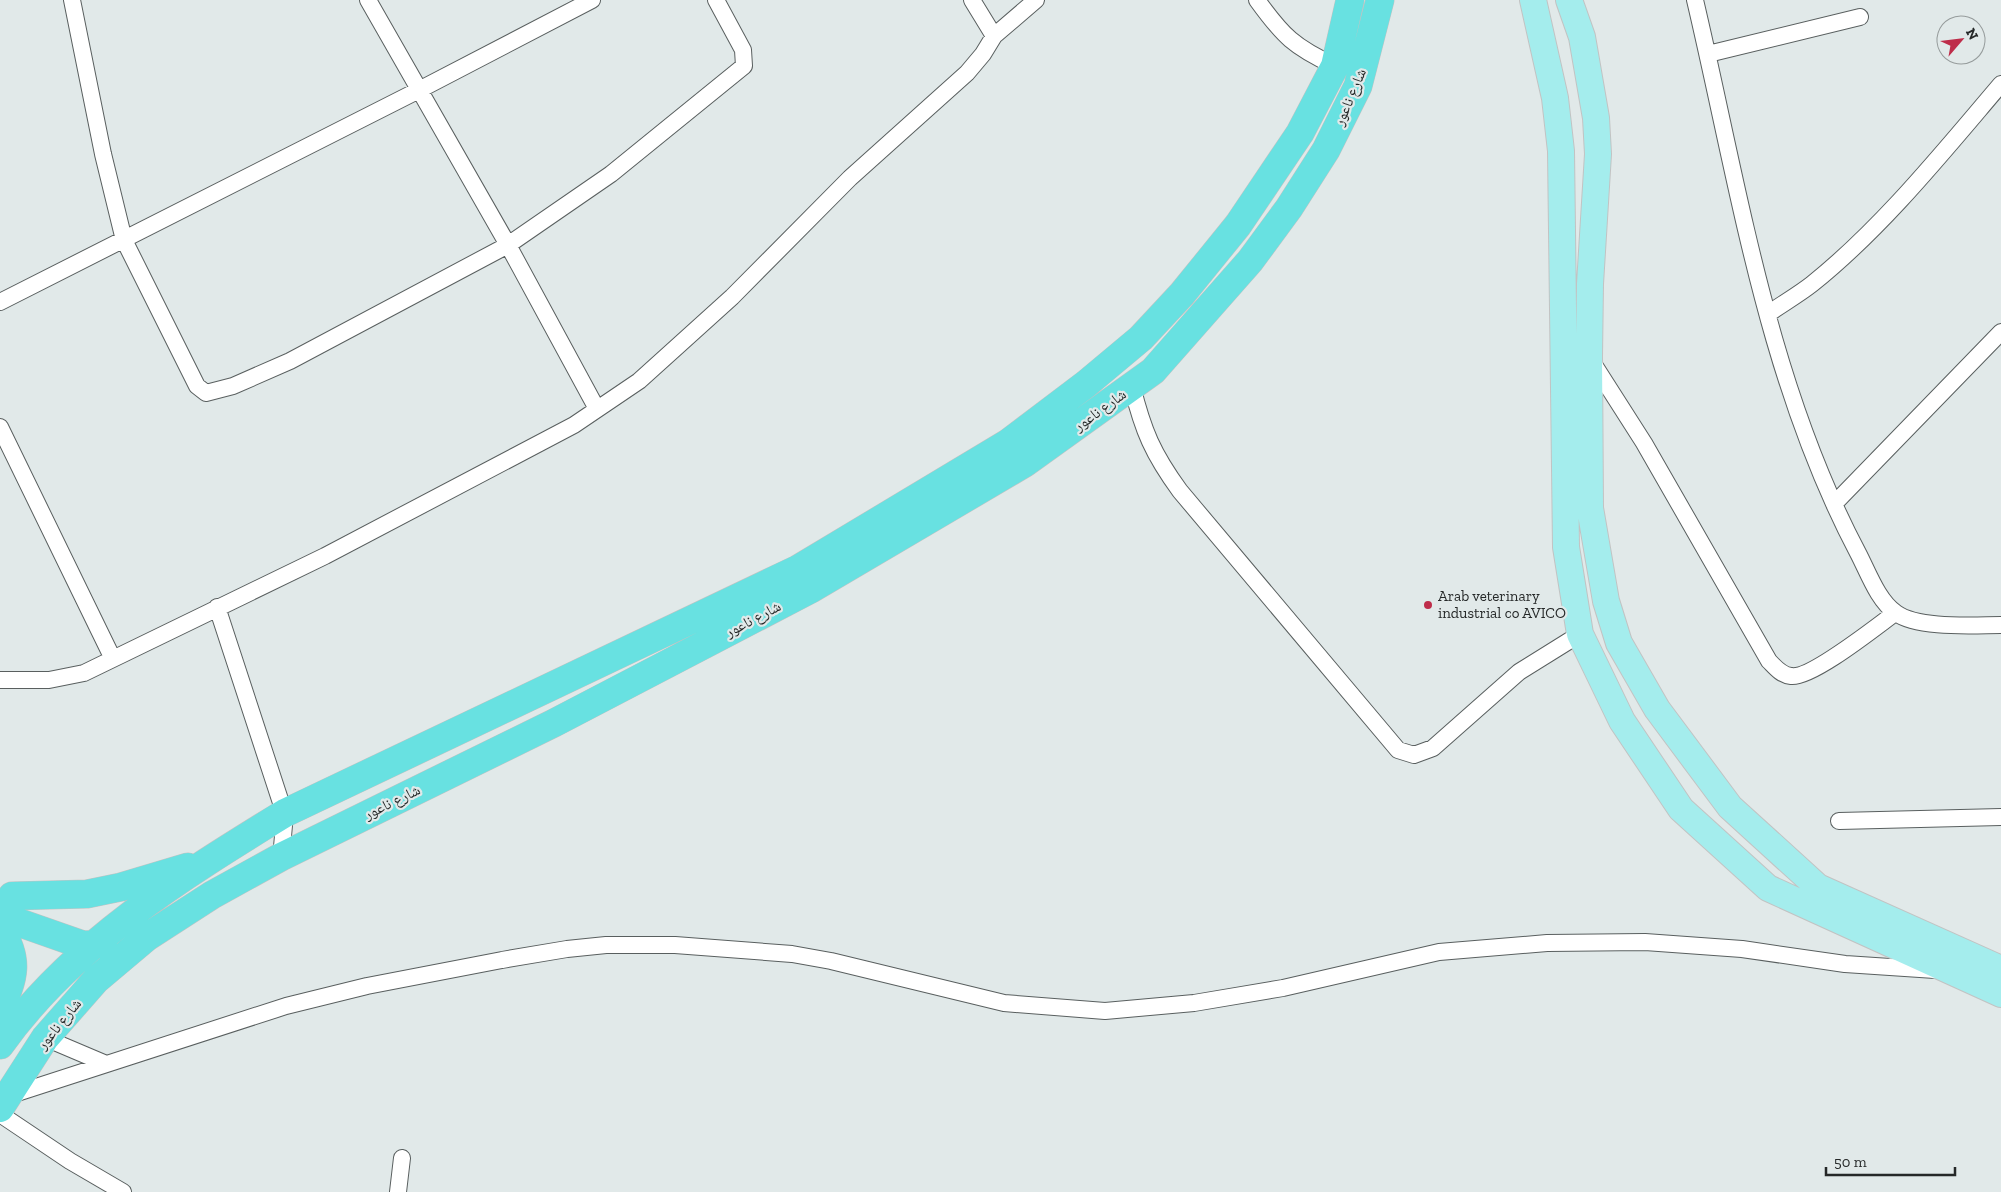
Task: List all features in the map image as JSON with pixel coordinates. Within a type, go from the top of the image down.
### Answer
[{"type":"highway","name":"شارع ناعور","points":[[0,1045],[24,1013],[66,968],[90,946],[206,862],[285,813],[798,569],[1008,443],[1086,384],[1141,338],[1182,294],[1238,225],[1300,133],[1335,66],[1350,0]]},
{"type":"highway","name":"شارع ناعور","points":[[2,1106],[45,1038],[96,980],[147,937],[212,895],[281,857],[554,723],[811,589],[1025,463],[1153,371],[1250,261],[1289,208],[1326,150],[1358,86],[1380,0]]},
{"type":"highway","points":[[1300,133],[1326,150]]},
{"type":"highway","points":[[4,900],[88,894],[121,887],[206,862]]},
{"type":"highway","points":[[4,900],[77,943],[90,946],[147,937]]},
{"type":"highway","points":[[0,929],[11,949],[14,963],[8,991],[0,1009]]},
{"type":"highway","points":[[90,946],[96,980]]},
{"type":"main road","points":[[1533,0],[1555,98],[1561,150],[1566,547],[1580,634],[1622,721],[1681,808],[1768,888],[2001,994]]},
{"type":"main road","points":[[1569,0],[1582,37],[1593,96],[1598,154],[1590,284],[1590,508],[1606,601],[1619,642],[1657,709],[1730,806],[1818,887],[2001,969]]},
{"type":"main road","points":[[1555,98],[1593,96]]},
{"type":"main road","points":[[1561,150],[1598,154]]},
{"type":"street","points":[[72,0],[103,154],[124,240],[196,386],[206,393],[233,386],[290,361],[508,245],[611,174],[740,72],[745,60],[743,50],[716,0]]},
{"type":"street","points":[[368,0],[508,245],[597,409]]},
{"type":"street","points":[[0,302],[419,90],[592,0]]},
{"type":"street","points":[[972,0],[994,36]]},
{"type":"street","points":[[0,680],[27,682],[66,678],[114,659],[217,607],[325,556],[549,440],[597,409],[639,380],[732,296],[850,178],[967,73],[983,54],[994,36],[1036,0]]},
{"type":"street","points":[[1257,0],[1290,40],[1304,51],[1335,66]]},
{"type":"street","points":[[1695,0],[1752,256],[1792,396],[1816,466],[1834,504],[1871,578],[1882,597],[1896,613],[1909,620],[1924,623],[2001,625]]},
{"type":"street","points":[[1708,54],[1860,17]]},
{"type":"street","points":[[1768,314],[1832,267],[1912,189],[2001,84]]},
{"type":"street","points":[[1834,504],[2001,332]]},
{"type":"street","points":[[1589,356],[1648,451],[1769,661],[1777,669],[1789,676],[1802,674],[1836,654],[1896,613]]},
{"type":"street","points":[[1132,386],[1147,438],[1155,455],[1180,491],[1398,750],[1414,755],[1433,748],[1519,672],[1580,634]]},
{"type":"street","points":[[0,427],[114,659]]},
{"type":"street","points":[[217,607],[285,813],[281,857]]},
{"type":"street","points":[[1839,820],[2001,817]]},
{"type":"street","points":[[123,1192],[70,1161],[2,1106],[104,1064],[286,1006],[367,986],[567,949],[606,945],[675,945],[792,954],[831,960],[1004,1003],[1105,1011],[1212,1000],[1283,988],[1439,952],[1547,943],[1645,942],[1742,949],[1845,964],[1947,970]]},
{"type":"street","points":[[45,1038],[104,1064]]},
{"type":"street","points":[[398,1192],[402,1158]]},
{"type":"place","name":"Arab veterinary industrial co AVICO","points":[[1428,605]]}]
